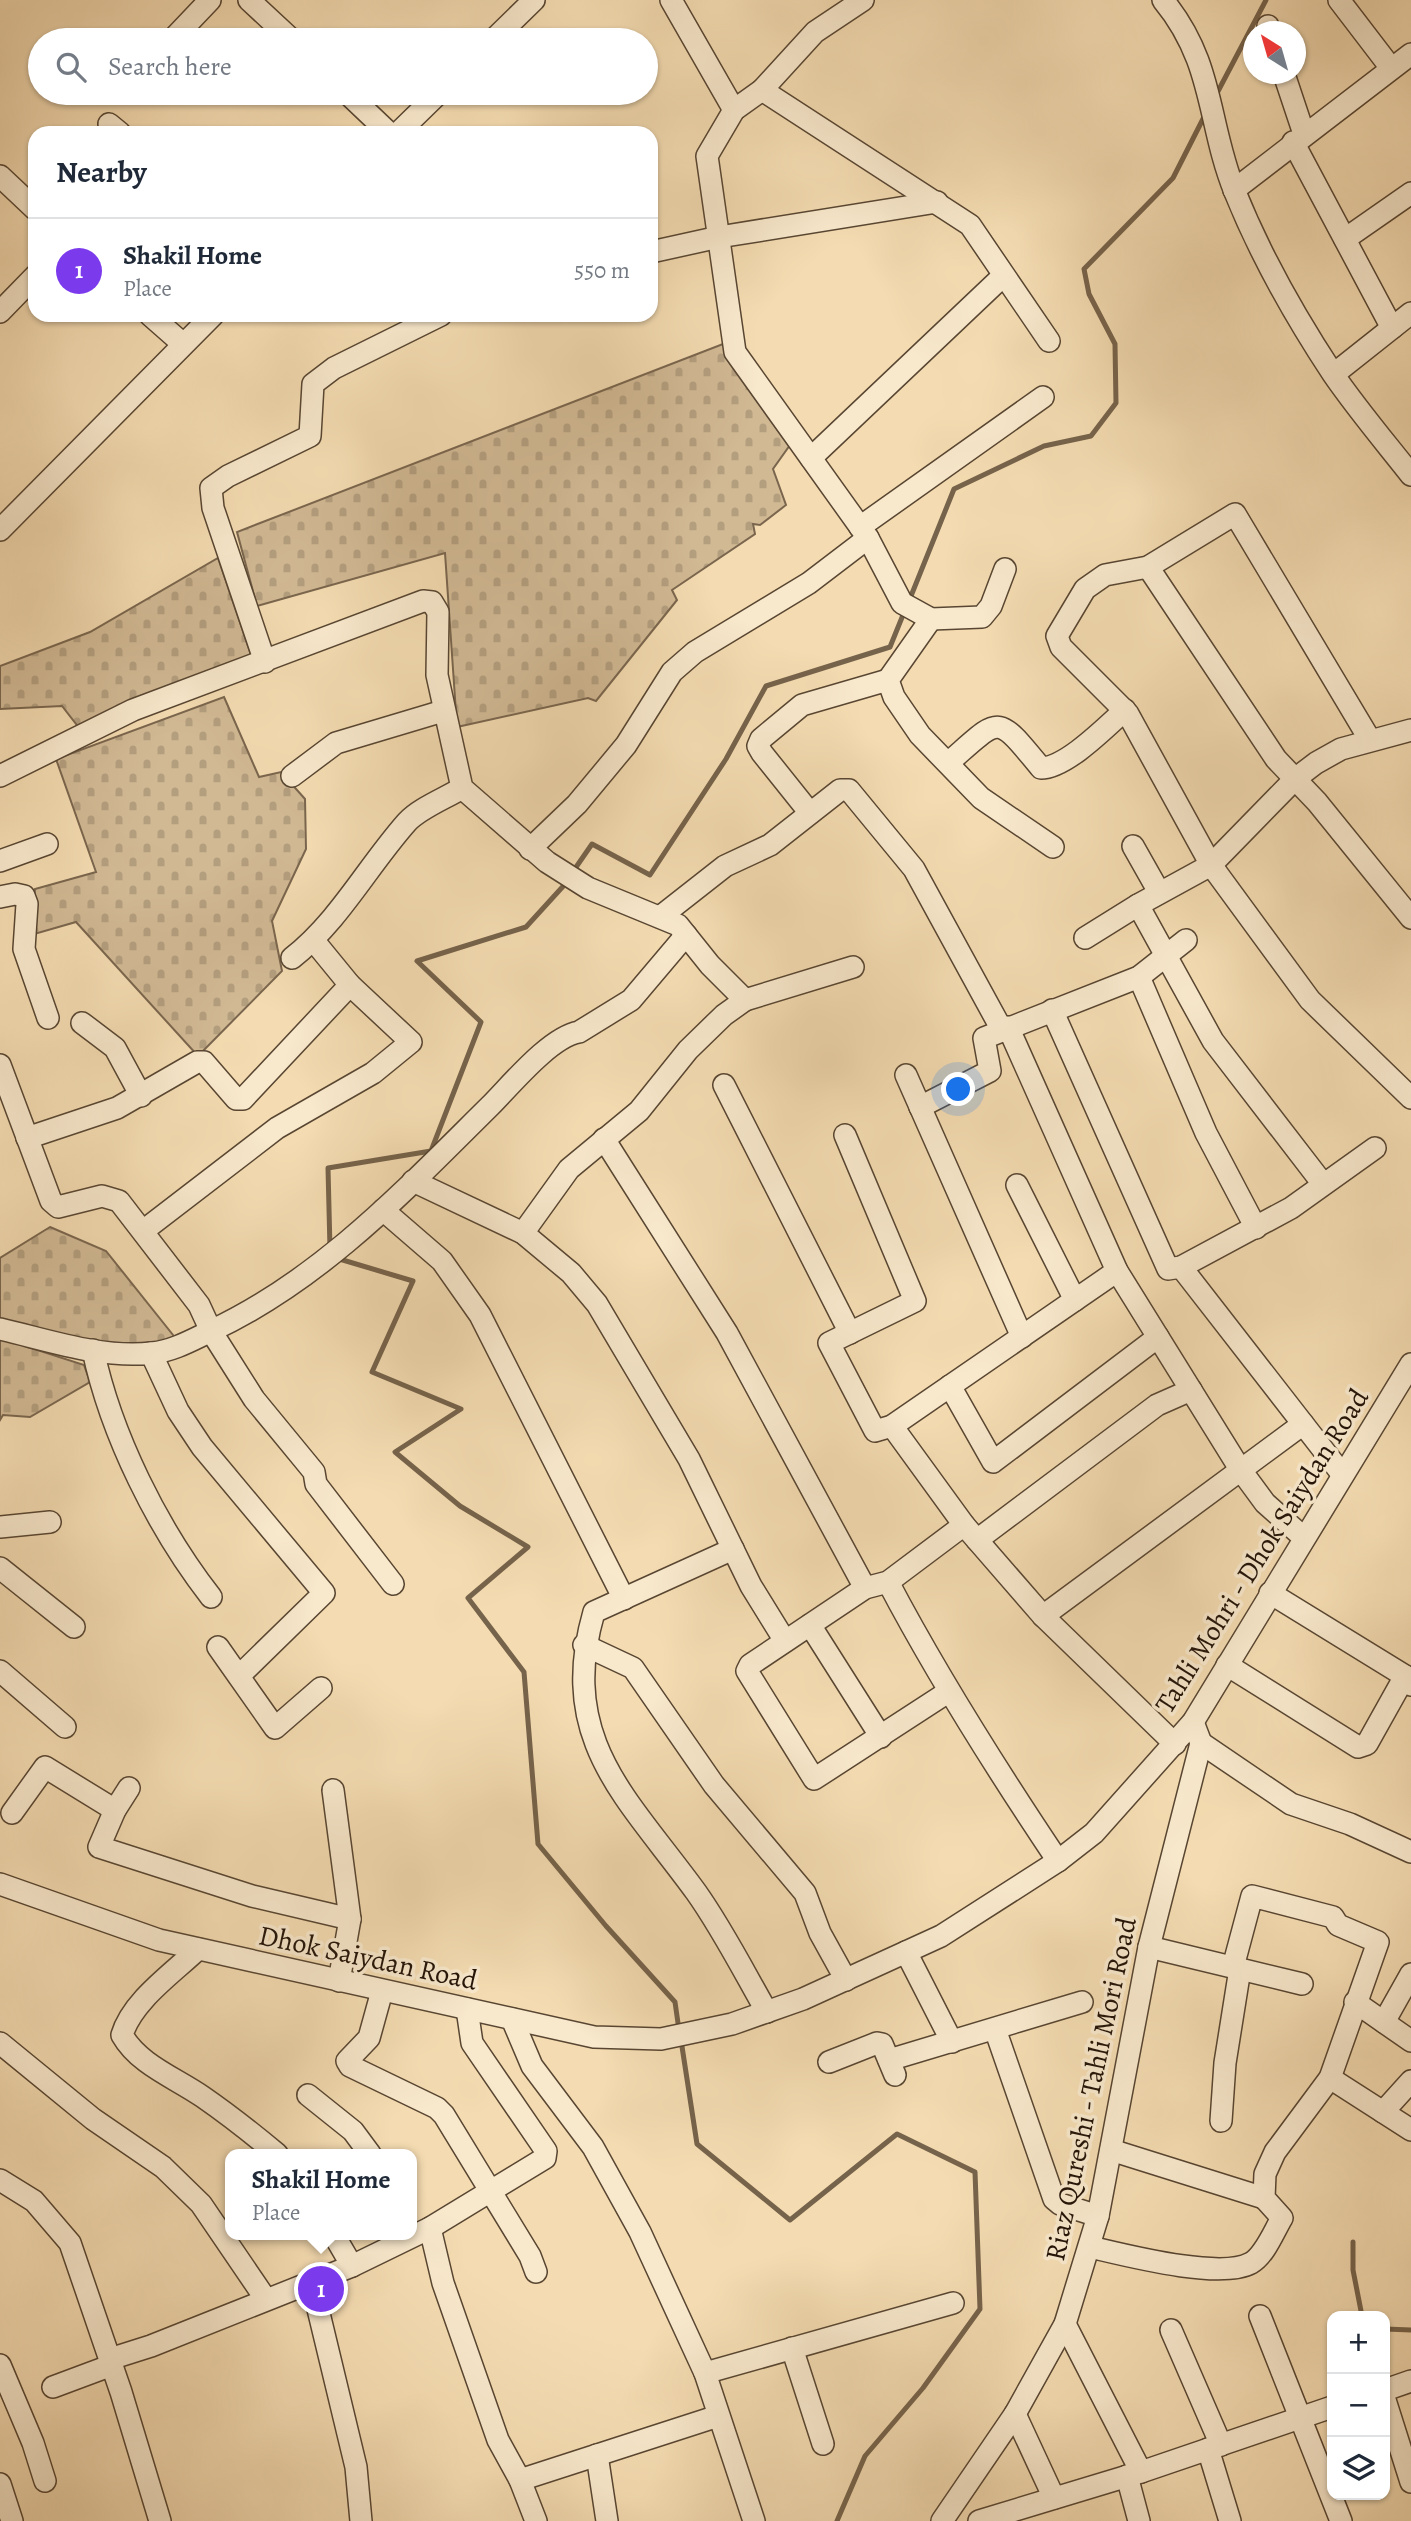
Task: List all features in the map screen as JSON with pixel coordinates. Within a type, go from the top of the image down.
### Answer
[{"type":"street","points":[[183,28],[210,0]]},
{"type":"street","points":[[505,28],[534,0]]},
{"type":"street","points":[[671,0],[734,110]]},
{"type":"street","points":[[863,0],[815,32],[762,90],[734,110],[706,156],[735,352],[864,532],[917,612]]},
{"type":"street","points":[[1163,0],[1180,20],[1204,73],[1234,190],[1260,244],[1334,374],[1408,463]]},
{"type":"street","points":[[1339,0],[1391,68]]},
{"type":"street","points":[[257,2],[281,28]]},
{"type":"street","points":[[1234,190],[1298,138],[1411,54]]},
{"type":"street","points":[[1286,84],[1298,138],[1345,239],[1392,328]]},
{"type":"street","points":[[762,90],[970,225],[1049,341]]},
{"type":"street","points":[[360,105],[382,126]]},
{"type":"street","points":[[405,126],[427,105]]},
{"type":"street","points":[[0,176],[28,202]]},
{"type":"street","points":[[1345,239],[1411,193]]},
{"type":"street","points":[[658,250],[719,237],[937,202]]},
{"type":"street","points":[[811,458],[1003,276]]},
{"type":"street","points":[[0,312],[28,283]]},
{"type":"street","points":[[1334,374],[1411,313]]},
{"type":"street","points":[[158,322],[183,344]]},
{"type":"street","points":[[0,530],[206,322]]},
{"type":"street","points":[[265,662],[213,508],[211,488],[228,476],[310,436],[313,384],[334,368],[427,322]]},
{"type":"street","points":[[539,856],[577,804],[626,745],[671,672],[695,652],[809,583],[864,532],[1044,397]]},
{"type":"street","points":[[1370,740],[1235,514],[1147,567],[1105,575],[1085,589],[1056,636],[1061,648],[1125,710],[1211,865],[1310,1000],[1411,1098]]},
{"type":"street","points":[[1147,567],[1276,759],[1411,918]]},
{"type":"street","points":[[917,612],[987,615],[1005,569]]},
{"type":"street","points":[[0,776],[133,710],[424,601],[432,602],[438,612],[437,676],[462,788],[539,856],[588,888],[678,925],[710,965],[746,1000]]},
{"type":"street","points":[[917,612],[888,680],[894,697],[920,736],[981,798],[1053,846]]},
{"type":"street","points":[[810,813],[762,753],[758,746],[761,739],[802,705],[888,680]]},
{"type":"street","points":[[948,763],[988,729],[1000,726],[1010,730],[1041,768],[1051,768],[1096,737],[1125,710]]},
{"type":"street","points":[[292,776],[336,743],[443,711]]},
{"type":"street","points":[[1085,938],[1159,892],[1211,865],[1295,779],[1341,749],[1411,730]]},
{"type":"street","points":[[292,958],[314,941],[352,897],[409,820],[462,788]]},
{"type":"street","points":[[660,917],[725,866],[770,845],[840,790],[849,790],[857,797],[914,869],[1005,1028],[1117,1271],[1240,1469],[1265,1503],[1303,1538]]},
{"type":"street","points":[[0,861],[47,844]]},
{"type":"street","points":[[1133,846],[1159,892]]},
{"type":"street","points":[[0,897],[15,894],[24,896],[27,904],[24,949],[48,1018]]},
{"type":"street","points":[[1138,905],[1213,1041],[1323,1184]]},
{"type":"street","points":[[0,1329],[93,1350],[151,1353],[181,1345],[257,1310],[346,1244],[535,1062],[569,1034],[579,1032],[631,1000],[686,935]]},
{"type":"street","points":[[920,1107],[989,1071],[984,1038],[1139,977],[1186,940]]},
{"type":"street","points":[[144,1231],[277,1128],[373,1073],[411,1042],[350,985],[314,941]]},
{"type":"street","points":[[523,1233],[569,1170],[639,1111],[688,1050],[724,1015],[746,1000],[853,967]]},
{"type":"street","points":[[1139,977],[1206,1133],[1256,1228]]},
{"type":"street","points":[[27,1138],[117,1108],[204,1062],[236,1100],[243,1099],[350,985]]},
{"type":"street","points":[[1052,1010],[1168,1269],[1181,1267],[1256,1228],[1375,1148]]},
{"type":"street","points":[[82,1023],[115,1048],[141,1096]]},
{"type":"street","points":[[0,1065],[7,1108],[27,1138],[51,1201],[58,1207],[102,1196],[118,1202],[144,1231],[199,1305],[211,1331],[254,1399],[314,1472],[316,1483],[393,1584]]},
{"type":"street","points":[[906,1075],[1022,1336]]},
{"type":"street","points":[[724,1085],[850,1333]]},
{"type":"street","points":[[845,1135],[915,1301],[829,1343],[875,1431],[892,1426],[1117,1271]]},
{"type":"street","points":[[604,1139],[727,1334],[865,1588]]},
{"type":"street","points":[[414,1181],[523,1233],[571,1273],[597,1304],[689,1459],[751,1586],[785,1642]]},
{"type":"street","points":[[1017,1185],[1075,1300]]},
{"type":"street","points":[[383,1210],[442,1261],[480,1315],[624,1599]]},
{"type":"street","points":[[1181,1267],[1342,1474]]},
{"type":"street","points":[[950,1385],[993,1462],[1158,1337]]},
{"type":"street","points":[[93,1350],[102,1395],[141,1480],[182,1560],[211,1597]]},
{"type":"street","points":[[151,1353],[178,1411],[202,1447],[324,1593],[239,1676]]},
{"type":"street","name":"Tahli Mohri - Dhok Saiydan Road","points":[[732,2024],[846,1980],[941,1936],[1058,1861],[1094,1833],[1194,1722],[1303,1538],[1411,1364]]},
{"type":"street","points":[[948,1692],[817,1779],[812,1777],[747,1671],[750,1665],[865,1588],[888,1582],[971,1533],[1157,1405],[1191,1390]]},
{"type":"street","points":[[1043,1616],[1303,1424]]},
{"type":"street","points":[[892,1426],[971,1533],[1043,1616],[1175,1744]]},
{"type":"street","points":[[0,1527],[50,1522]]},
{"type":"street","points":[[733,1549],[594,1612],[584,1646],[583,1684],[594,1745],[606,1771],[698,1896],[767,2012]]},
{"type":"street","points":[[0,1567],[74,1627]]},
{"type":"street","points":[[888,1582],[948,1692],[1058,1861]]},
{"type":"street","points":[[1227,1665],[1358,1747],[1367,1744],[1408,1681],[1270,1593]]},
{"type":"street","points":[[810,1625],[881,1737]]},
{"type":"street","points":[[584,1646],[633,1668],[714,1785],[805,1893],[820,1933],[846,1980]]},
{"type":"street","points":[[218,1647],[275,1728],[321,1688]]},
{"type":"street","points":[[0,1671],[65,1727]]},
{"type":"street","name":"Riaz Qureshi - Tahli Mori Road","points":[[942,2521],[1015,2414],[1065,2324],[1090,2247],[1149,1947],[1200,1743],[1194,1722]]},
{"type":"street","points":[[1200,1743],[1291,1804],[1350,1824],[1411,1852]]},
{"type":"street","points":[[12,1812],[45,1767],[115,1810]]},
{"type":"street","points":[[129,1788],[115,1810],[99,1847],[251,1896],[350,1919]]},
{"type":"street","points":[[333,1790],[350,1919],[339,1981]]},
{"type":"street","name":"Dhok Saiydan Road","points":[[0,1884],[159,1940],[594,2037],[661,2039],[732,2024]]},
{"type":"street","points":[[1221,2121],[1237,1968],[1252,1896],[1333,1917],[1338,1925],[1378,1942],[1329,2078],[1275,2152],[1265,2174],[1265,2198]]},
{"type":"street","points":[[1149,1947],[1302,1984]]},
{"type":"street","points":[[198,1949],[136,2008],[125,2023],[122,2035],[129,2048],[203,2097],[271,2149]]},
{"type":"street","points":[[906,1952],[951,2042]]},
{"type":"street","points":[[1384,2022],[1411,1975]]},
{"type":"street","points":[[382,1990],[369,2038],[347,2061],[350,2066],[437,2108],[530,2256],[536,2272]]},
{"type":"street","points":[[829,2062],[877,2043],[882,2044],[892,2068],[951,2042],[1082,2002]]},
{"type":"street","points":[[1355,2002],[1411,2041]]},
{"type":"street","points":[[467,2009],[472,2043],[547,2155],[490,2192],[421,2225],[498,2440],[520,2480],[536,2521]]},
{"type":"street","points":[[512,2019],[532,2066],[593,2147],[640,2232],[705,2373],[754,2521]]},
{"type":"street","points":[[995,2029],[1054,2199],[1060,2204],[1098,2216]]},
{"type":"street","points":[[0,2043],[93,2119],[163,2167],[192,2195],[225,2235]]},
{"type":"street","points":[[1329,2078],[1411,2130]]},
{"type":"street","points":[[1383,2112],[1411,2081]]},
{"type":"street","points":[[309,2095],[353,2131],[366,2149]]},
{"type":"street","points":[[1090,2247],[1169,2264],[1238,2267],[1253,2262],[1282,2218],[1265,2198],[1111,2150]]},
{"type":"street","points":[[0,2180],[34,2201],[70,2243],[111,2362],[160,2521]]},
{"type":"street","points":[[228,2240],[265,2298]]},
{"type":"street","points":[[337,2240],[352,2266]]},
{"type":"street","points":[[53,2387],[265,2298],[352,2266],[396,2240]]},
{"type":"street","points":[[311,2280],[356,2467],[361,2521]]},
{"type":"street","points":[[705,2373],[953,2303]]},
{"type":"street","points":[[1260,2316],[1340,2521]]},
{"type":"street","points":[[1065,2324],[1134,2474],[1135,2520]]},
{"type":"street","points":[[1171,2330],[1214,2447],[1230,2521]]},
{"type":"street","points":[[792,2348],[822,2444]]},
{"type":"street","points":[[0,2365],[33,2443],[45,2481]]},
{"type":"street","points":[[1390,2388],[1411,2381]]},
{"type":"street","points":[[979,2521],[1134,2474],[1327,2409]]},
{"type":"street","points":[[1015,2414],[1054,2498]]},
{"type":"street","points":[[520,2480],[718,2416]]},
{"type":"street","points":[[1390,2416],[1411,2482]]},
{"type":"street","points":[[597,2455],[607,2521]]},
{"type":"street","points":[[0,2484],[12,2521]]},
{"type":"green space","points":[[723,344],[790,445],[773,469],[786,505],[760,525],[753,524],[755,534],[672,590],[677,600],[596,701],[588,698],[457,727],[445,553],[257,606],[237,532]]},
{"type":"green space","points":[[218,558],[253,661],[80,729],[62,706],[0,709],[0,666],[90,632]]},
{"type":"green space","points":[[224,697],[259,777],[281,772],[305,799],[306,849],[272,921],[282,971],[198,1056],[76,922],[31,935],[35,889],[96,872],[56,759]]},
{"type":"green space","points":[[50,1227],[106,1251],[181,1345],[106,1348],[0,1324],[0,1258]]},
{"type":"green space","points":[[0,1338],[84,1365],[90,1382],[30,1417],[3,1415],[0,1420]]},
{"type":"waterway","points":[[1216,95],[1266,0]]},
{"type":"waterway","points":[[909,601],[954,489],[1044,446],[1091,436],[1116,403],[1115,344],[1089,294],[1084,269],[1173,178],[1206,113]]},
{"type":"waterway","points":[[572,873],[592,844],[650,875],[726,759],[766,686],[890,647],[905,610]]},
{"type":"waterway","points":[[330,1249],[328,1168],[431,1151],[481,1022],[417,961],[526,927],[567,882]]},
{"type":"waterway","points":[[336,1258],[413,1281],[372,1372],[461,1409],[395,1452],[460,1506],[528,1547],[468,1598],[524,1672],[538,1844],[606,1926],[675,2002],[679,2030]]},
{"type":"waterway","points":[[681,2040],[697,2144],[790,2220],[897,2134],[975,2172],[980,2309],[923,2388],[865,2456],[837,2521]]},
{"type":"waterway","points":[[1353,2242],[1353,2270],[1361,2311]]},
{"type":"waterway","points":[[1390,2329],[1411,2330]]},
{"type":"place","name":"Shakil Home","points":[[321,2289]]}]
